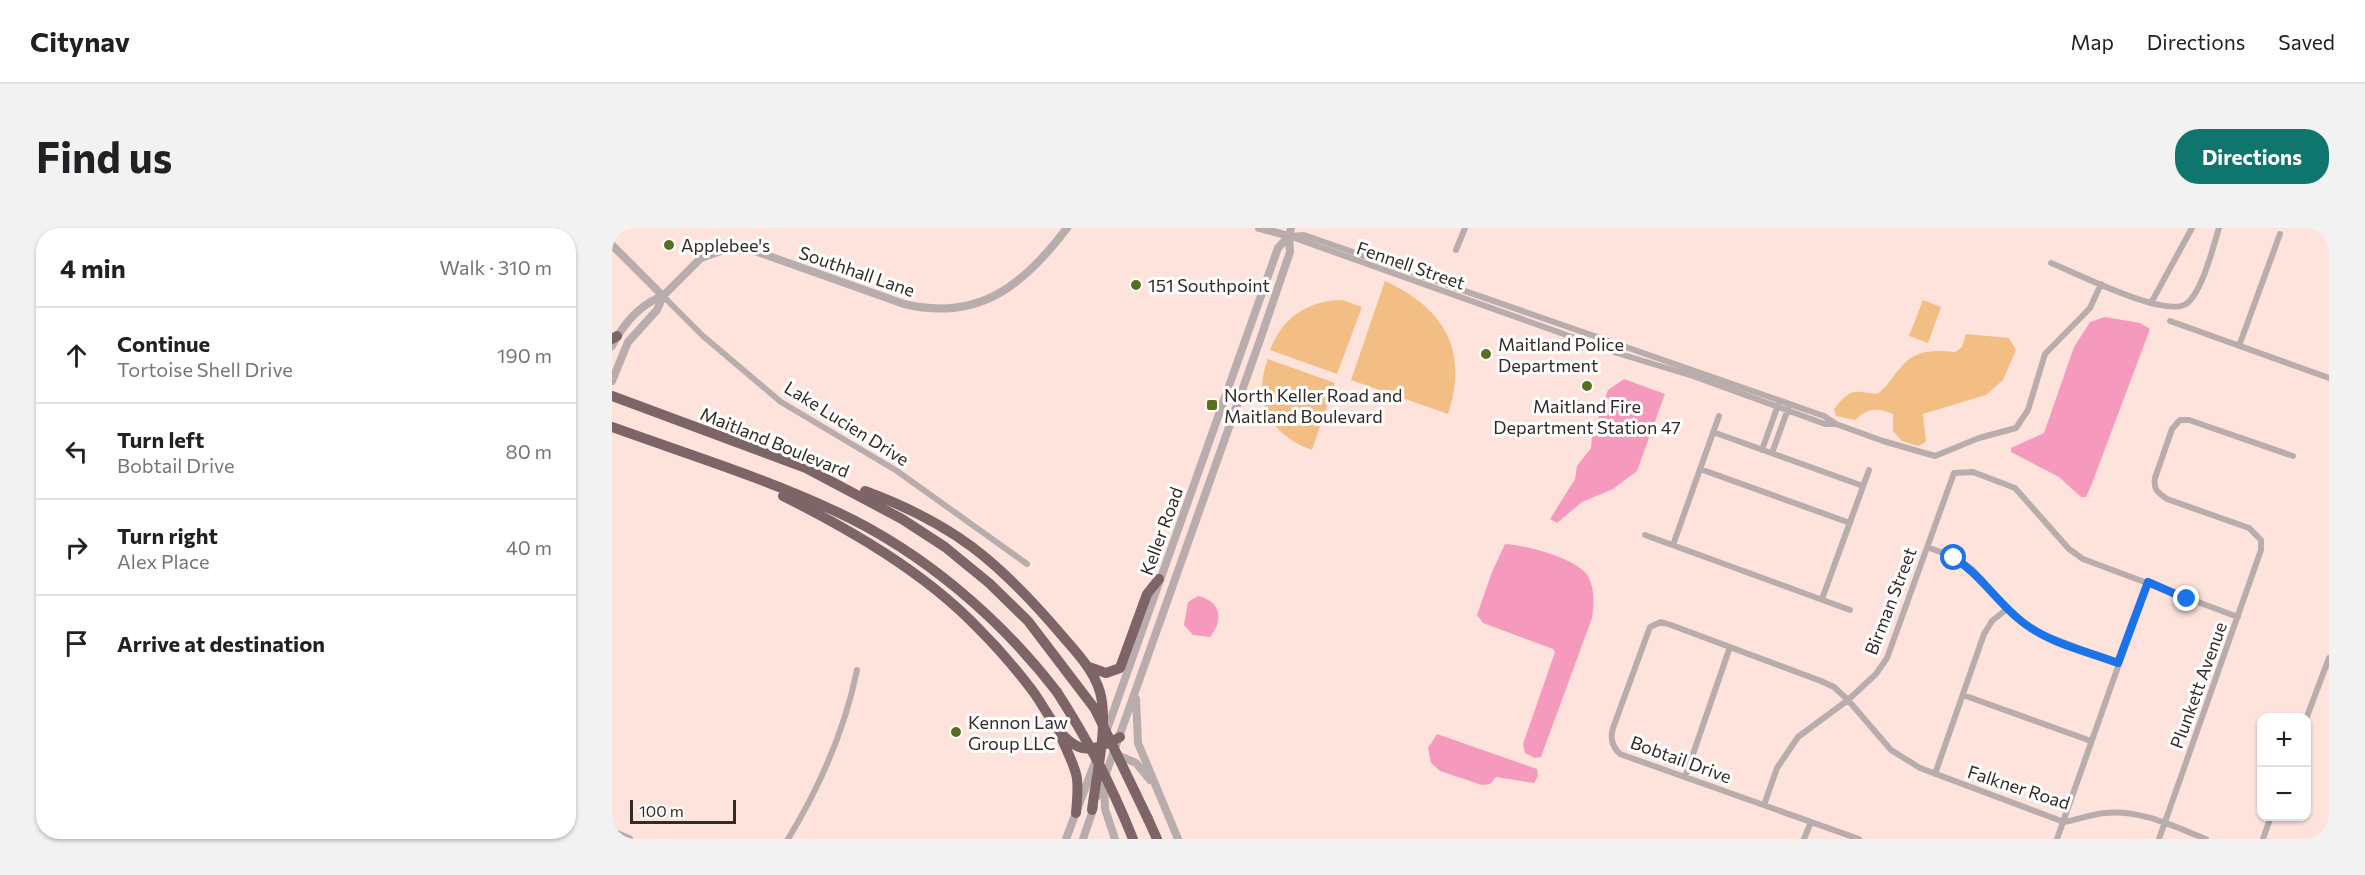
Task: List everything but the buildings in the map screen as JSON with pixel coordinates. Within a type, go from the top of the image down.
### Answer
[{"type":"highway","name":"Maitland Boulevard","points":[[616,398],[828,477],[894,514],[945,548],[989,584],[1028,621],[1095,709],[1157,839]]},
{"type":"highway","points":[[612,427],[839,512],[898,545],[950,584],[1010,635],[1057,692],[1099,761],[1134,839]]},
{"type":"highway","points":[[723,467],[822,515],[925,584],[977,627],[1031,689],[1055,723],[1078,747],[1100,756]]},
{"type":"highway","points":[[828,477],[896,502],[963,538],[1003,570],[1086,666],[1100,693],[1100,756],[1092,810]]},
{"type":"highway","points":[[1086,666],[1101,673],[1114,672],[1120,668],[1147,594],[1160,579]]},
{"type":"highway","points":[[1055,723],[1079,780],[1076,813]]},
{"type":"highway","points":[[1100,756],[1120,737]]},
{"type":"street","name":"Southhall Lane","points":[[663,296],[701,258],[721,251],[749,249],[924,309],[975,304],[1021,280],[1036,266],[1067,228]]},
{"type":"street","points":[[1259,228],[1290,232]]},
{"type":"street","points":[[1456,250],[1465,228]]},
{"type":"street","points":[[2151,303],[2192,228]]},
{"type":"street","points":[[2051,263],[2151,303],[2176,308],[2187,303],[2197,290],[2219,228]]},
{"type":"street","name":"Fennell Street","points":[[1290,232],[1511,312],[1632,359],[1824,416],[1836,424],[1935,456],[1979,438],[2016,428],[2028,410],[2045,354],[2090,308],[2101,284]]},
{"type":"street","name":"Keller Road","points":[[1066,839],[1100,756],[1166,561],[1278,248],[1290,232]]},
{"type":"street","name":"Keller Road","points":[[1083,839],[1183,561],[1290,252],[1290,232]]},
{"type":"street","points":[[2239,346],[2280,234]]},
{"type":"street","points":[[612,245],[663,296]]},
{"type":"street","points":[[614,340],[648,302],[663,296]]},
{"type":"street","points":[[612,381],[628,342],[657,310],[663,296]]},
{"type":"street","name":"Lake Lucien Drive","points":[[663,296],[703,336],[781,402],[897,471],[1027,564]]},
{"type":"street","name":"Fennell Street","points":[[1511,312],[1635,351],[1779,404]]},
{"type":"street","points":[[2170,321],[2329,377]]},
{"type":"street","points":[[1617,353],[1620,346]]},
{"type":"street","points":[[1632,359],[1635,351]]},
{"type":"street","points":[[1762,450],[1779,404]]},
{"type":"street","points":[[1772,453],[1789,407]]},
{"type":"street","points":[[1673,545],[1719,416]]},
{"type":"street","name":"Plunkett Avenue","points":[[2159,839],[2261,550],[2261,540],[2248,528],[2167,499],[2157,493],[2154,485],[2172,429],[2180,420],[2189,420],[2293,456]]},
{"type":"street","points":[[1214,428],[1228,433]]},
{"type":"street","points":[[1769,431],[1779,435]]},
{"type":"street","points":[[1713,432],[1863,486]]},
{"type":"street","points":[[1700,469],[1850,523]]},
{"type":"street","points":[[1822,600],[1869,470]]},
{"type":"street","name":"Birman Street","points":[[1764,805],[1777,768],[1798,737],[1848,700],[1876,674],[1887,658],[1954,473],[1973,472],[2015,488],[2069,549],[2083,559],[2148,582]]},
{"type":"street","points":[[1645,535],[1850,610]]},
{"type":"street","points":[[1927,547],[1954,558],[1972,569],[2007,609],[2039,633],[2118,663]]},
{"type":"street","points":[[1166,561],[1183,561]]},
{"type":"street","points":[[1166,561],[1179,572]]},
{"type":"street","points":[[2057,839],[2148,582],[2238,617]]},
{"type":"street","points":[[1935,774],[1984,634],[1992,621],[2007,609]]},
{"type":"street","name":"Bobtail Drive","points":[[1848,700],[1834,687],[1821,681],[1661,622],[1650,627],[1610,737],[1613,747],[1620,753],[1859,839]]},
{"type":"street","points":[[1685,777],[1730,647]]},
{"type":"street","points":[[2309,713],[2329,658]]},
{"type":"street","points":[[788,839],[807,809],[822,775],[848,705],[857,670]]},
{"type":"street","points":[[1136,694],[1138,743],[1178,839]]},
{"type":"street","points":[[1963,695],[2091,741]]},
{"type":"street","name":"Falkner Road","points":[[1848,700],[1892,750],[1920,768],[1935,774],[2064,822],[2082,820],[2104,813],[2124,812],[2164,823],[2206,839]]},
{"type":"street","points":[[1115,839],[1106,809],[1105,778],[1100,756],[1113,754],[1136,763],[1162,800]]},
{"type":"street","points":[[2263,839],[2269,821]]},
{"type":"street","points":[[1804,839],[1811,822]]},
{"type":"street","points":[[612,832],[629,839]]},
{"type":"shaded area","points":[[1385,281],[1423,304],[1446,334],[1453,351],[1455,370],[1454,391],[1448,414],[1351,380]]},
{"type":"shaded area","points":[[1342,300],[1362,307],[1337,374],[1270,350],[1282,328],[1298,313],[1318,304]]},
{"type":"shaded area","points":[[1923,300],[1941,307],[1928,343],[1909,336]]},
{"type":"shaded area","points":[[2105,317],[2140,323],[2150,329],[2091,486],[2086,497],[2081,497],[2059,477],[2011,452],[2011,448],[2044,433],[2074,347],[2090,322]]},
{"type":"shaded area","points":[[1966,334],[2009,338],[2016,350],[2003,380],[1986,395],[1923,414],[1926,442],[1918,446],[1902,441],[1893,431],[1893,414],[1887,412],[1869,411],[1855,420],[1836,416],[1834,409],[1848,394],[1862,392],[1877,394],[1885,388],[1907,360],[1926,352],[1955,352],[1962,347]]},
{"type":"shaded area","points":[[1268,359],[1335,383],[1312,450],[1285,436],[1268,415],[1262,389]]},
{"type":"shaded area","points":[[1624,379],[1665,394],[1637,471],[1613,489],[1582,502],[1557,523],[1550,519],[1575,479],[1577,466],[1591,448],[1592,436],[1608,390]]},
{"type":"shaded area","points":[[1505,544],[1525,547],[1562,558],[1582,569],[1588,576],[1593,591],[1592,618],[1541,757],[1535,758],[1525,753],[1523,744],[1555,652],[1553,649],[1483,623],[1477,615],[1492,572]]},
{"type":"shaded area","points":[[1198,596],[1212,602],[1218,612],[1217,624],[1210,637],[1193,635],[1184,625],[1188,602]]},
{"type":"shaded area","points":[[1437,734],[1537,769],[1538,776],[1534,783],[1496,777],[1490,784],[1482,785],[1440,771],[1431,763],[1428,748]]},
{"type":"place","name":"Applebee's","points":[[669,245]]},
{"type":"place","name":"151 Southpoint","points":[[1136,285]]},
{"type":"place","name":"Maitland Police Department","points":[[1486,354]]},
{"type":"place","name":"Maitland Fire Department Station 47","points":[[1587,386]]},
{"type":"place","name":"North Keller Road and Maitland Boulevard","points":[[1212,405]]},
{"type":"place","name":"Kennon Law Group LLC","points":[[956,732]]},
{"type":"route","points":[[1954,558],[1972,569],[2007,609],[2039,633],[2060,643],[2118,663],[2148,582],[2187,599]]}]
